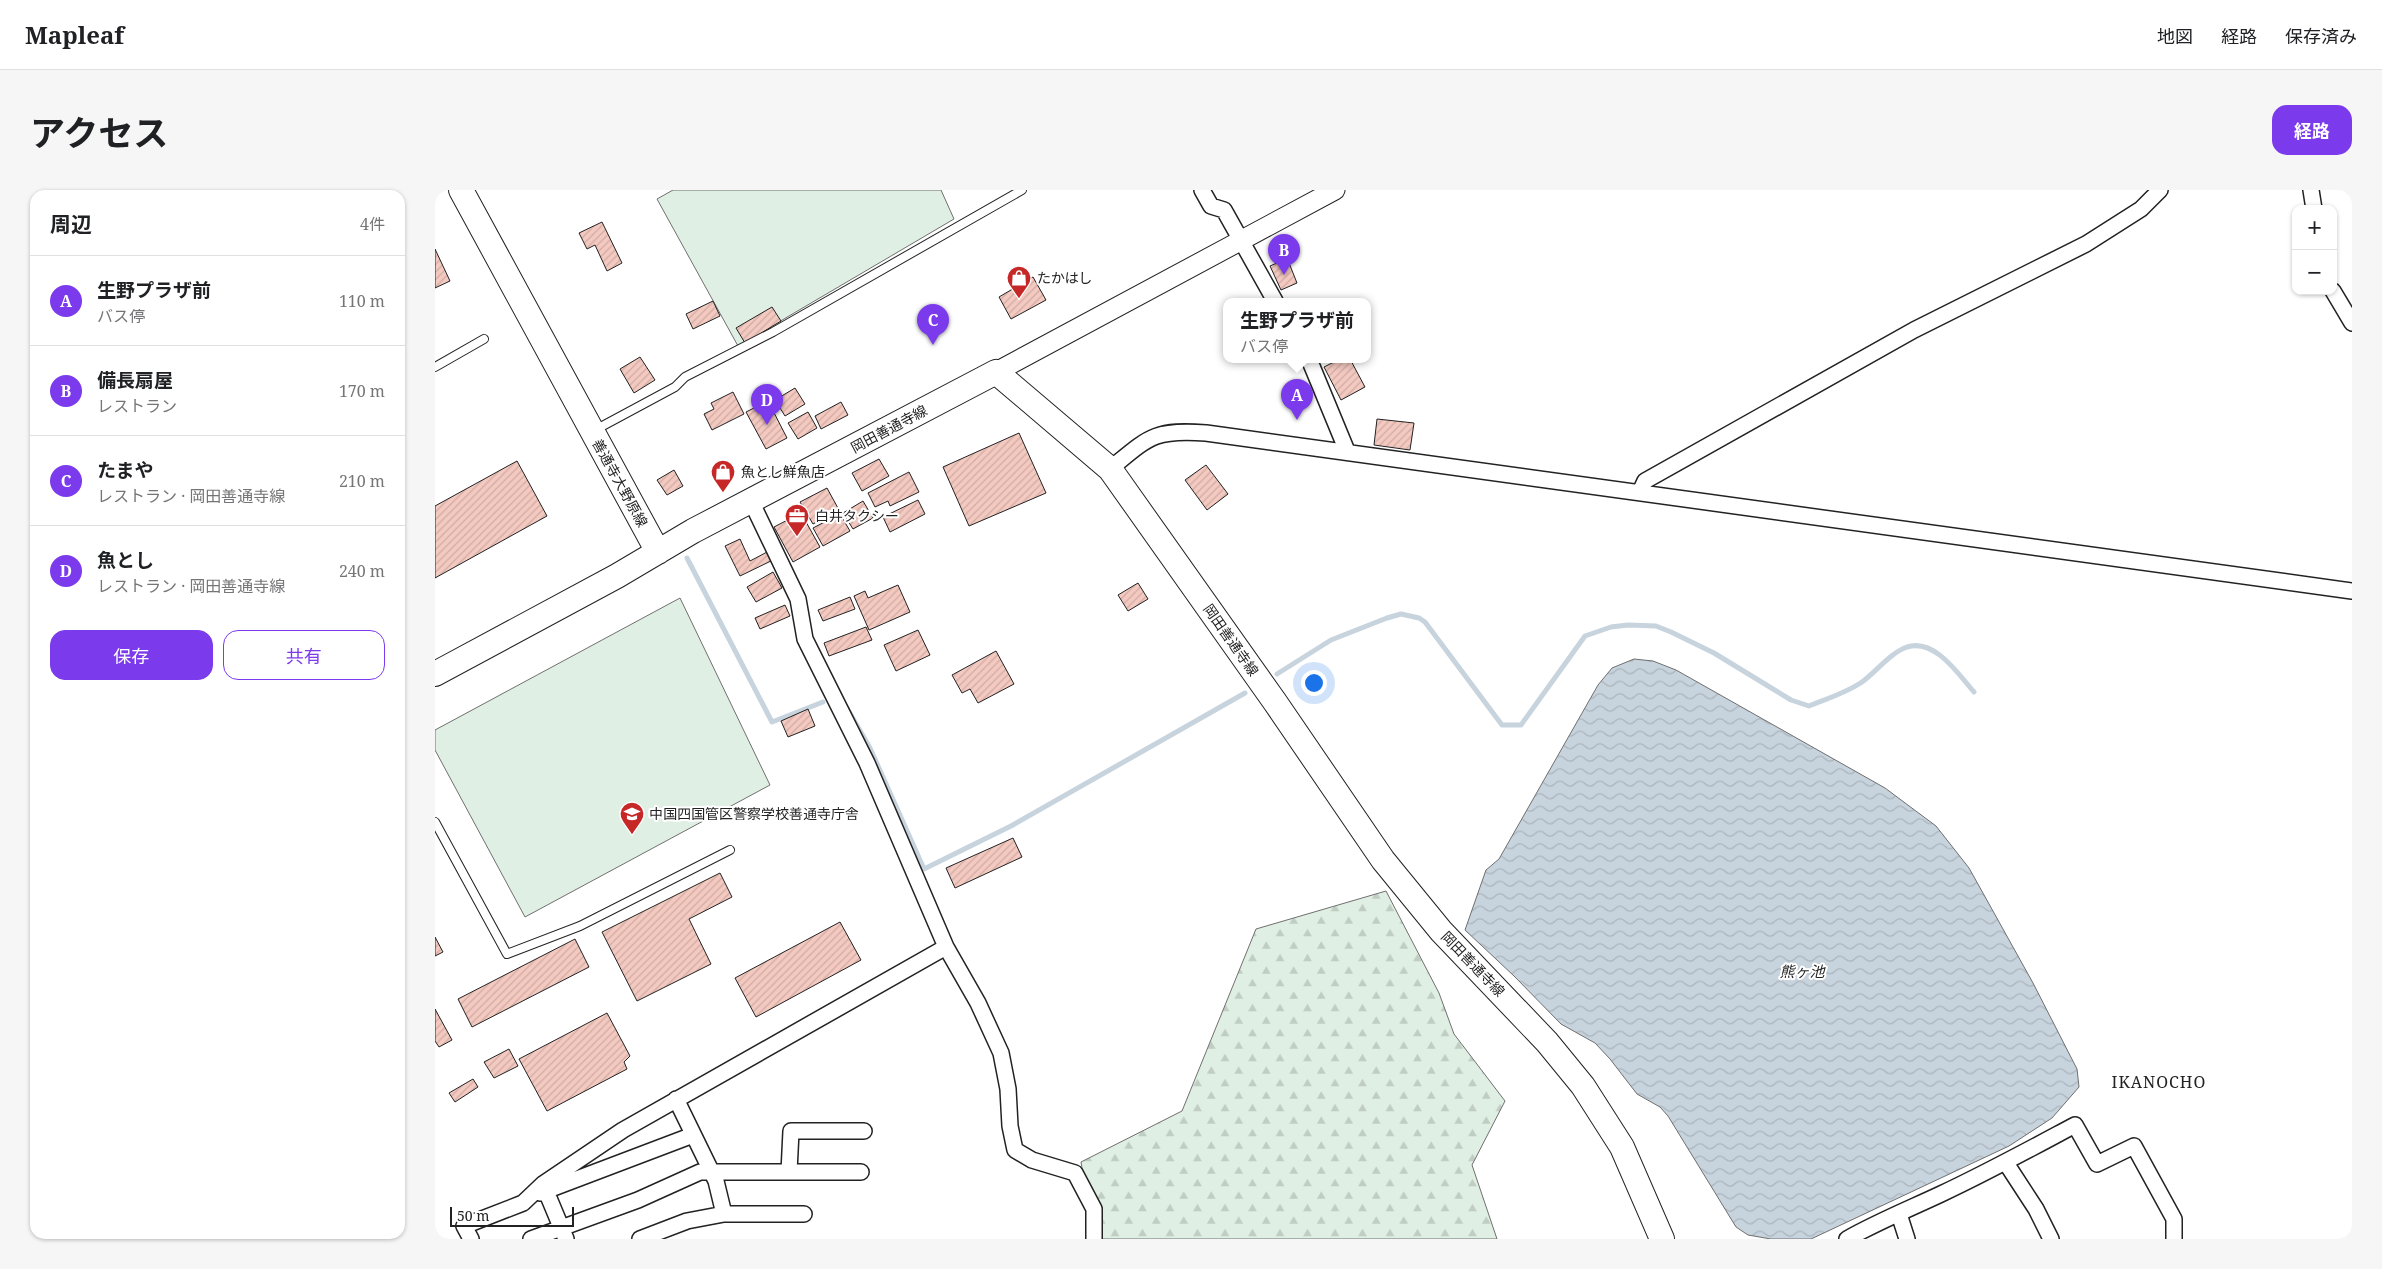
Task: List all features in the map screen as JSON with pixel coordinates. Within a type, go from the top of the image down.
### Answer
[{"type":"main road","name":"善通寺大野原線","points":[[461,190],[658,552]]},
{"type":"main road","name":"岡田善通寺線","points":[[658,552],[693,531],[996,372],[1110,469],[1275,702],[1383,860],[1441,931],[1547,1042],[1583,1086],[1622,1147],[1662,1239]]},
{"type":"main road","points":[[435,674],[658,552]]},
{"type":"street","points":[[1202,190],[1211,206],[1224,210],[1273,298]]},
{"type":"street","points":[[996,372],[1335,190]]},
{"type":"street","points":[[1640,492],[1645,481],[1914,330],[2085,244],[2141,209],[2160,190]]},
{"type":"street","points":[[2311,190],[2313,205]]},
{"type":"street","points":[[2335,295],[2352,323]]},
{"type":"street","points":[[1311,363],[1347,451]]},
{"type":"street","points":[[1110,469],[1143,442],[1160,433],[1179,431],[1347,451],[2352,591]]},
{"type":"street","points":[[751,501],[798,600],[805,639],[867,763],[946,947],[978,1003],[1001,1053],[1009,1089],[1010,1126],[1015,1150],[1032,1160],[1075,1173],[1094,1209],[1094,1239]]},
{"type":"street","points":[[471,1239],[464,1226],[523,1203],[543,1184],[623,1130],[946,947]]},
{"type":"street","points":[[676,1100],[712,1172],[724,1214]]},
{"type":"street","points":[[1847,1239],[1871,1225],[1899,1214],[2006,1163],[2075,1125],[2097,1164],[2134,1146],[2174,1219],[2174,1239]]},
{"type":"street","points":[[789,1172],[791,1131],[864,1131]]},
{"type":"street","points":[[529,1197],[693,1135]]},
{"type":"street","points":[[2006,1163],[2035,1209],[2051,1239]]},
{"type":"street","points":[[531,1239],[564,1233],[701,1172],[861,1172]]},
{"type":"street","points":[[546,1191],[564,1233]]},
{"type":"street","points":[[640,1239],[687,1221],[724,1214],[804,1214]]},
{"type":"street","points":[[1899,1214],[1907,1239]]},
{"type":"lane","points":[[592,432],[675,387],[685,377],[773,332],[1022,190]]},
{"type":"lane","points":[[435,367],[485,340]]},
{"type":"lane","points":[[435,822],[507,954],[580,926],[731,850]]},
{"type":"green space","points":[[673,190],[941,190],[954,219],[738,346],[657,199]]},
{"type":"green space","points":[[680,598],[770,785],[525,917],[435,750],[435,730]]},
{"type":"green space","points":[[1386,891],[1439,993],[1454,1034],[1505,1101],[1472,1165],[1497,1239],[1094,1239],[1081,1162],[1182,1111],[1256,929]]},
{"type":"water","name":"熊ヶ池","points":[[1634,659],[1653,661],[1676,670],[1885,788],[1936,826],[1969,868],[2033,983],[2077,1069],[2079,1087],[2052,1118],[2009,1146],[1811,1239],[1771,1239],[1748,1235],[1736,1227],[1668,1116],[1660,1107],[1637,1094],[1595,1043],[1561,1024],[1465,930],[1486,870],[1499,859],[1598,685],[1612,668]]},
{"type":"building","points":[[602,222],[622,263],[607,271],[595,245],[587,249],[579,233]]},
{"type":"building","points":[[435,249],[450,281],[435,288]]},
{"type":"building","points":[[1279,262],[1289,263],[1297,283],[1281,290],[1270,266]]},
{"type":"building","points":[[1033,277],[1046,300],[1011,319],[999,297]]},
{"type":"building","points":[[713,301],[720,316],[693,329],[686,314]]},
{"type":"building","points":[[772,307],[781,321],[745,343],[736,328]]},
{"type":"building","points":[[640,357],[655,380],[634,393],[620,369]]},
{"type":"building","points":[[1332,363],[1352,363],[1365,387],[1341,400],[1324,367]]},
{"type":"building","points":[[795,388],[805,404],[785,416],[775,400]]},
{"type":"building","points":[[733,392],[744,414],[712,430],[704,414],[714,409],[711,403]]},
{"type":"building","points":[[768,401],[787,438],[766,449],[746,412]]},
{"type":"building","points":[[841,402],[848,415],[821,429],[815,416]]},
{"type":"building","points":[[808,412],[817,428],[798,439],[788,423]]},
{"type":"building","points":[[1377,419],[1414,423],[1410,450],[1374,445]]},
{"type":"building","points":[[1019,433],[1046,493],[969,526],[943,467]]},
{"type":"building","points":[[879,459],[889,476],[862,491],[852,473]]},
{"type":"building","points":[[517,461],[547,516],[435,578],[435,506]]},
{"type":"building","points":[[1206,465],[1228,494],[1207,510],[1185,480]]},
{"type":"building","points":[[674,470],[683,486],[667,495],[657,480]]},
{"type":"building","points":[[909,472],[919,492],[890,506],[888,501],[875,507],[868,493]]},
{"type":"building","points":[[827,488],[839,510],[813,524],[800,502]]},
{"type":"building","points":[[918,500],[925,514],[890,532],[883,517]]},
{"type":"building","points":[[863,501],[873,518],[853,529],[843,513]]},
{"type":"building","points":[[801,513],[820,547],[793,562],[774,527]]},
{"type":"building","points":[[840,514],[850,531],[823,546],[813,528]]},
{"type":"building","points":[[740,539],[750,561],[769,551],[773,560],[740,576],[725,546]]},
{"type":"building","points":[[773,572],[782,588],[756,602],[747,587]]},
{"type":"building","points":[[1138,583],[1148,599],[1128,611],[1118,595]]},
{"type":"building","points":[[898,585],[910,612],[869,630],[854,596],[865,591],[868,598]]},
{"type":"building","points":[[850,597],[855,609],[823,621],[818,610]]},
{"type":"building","points":[[785,605],[790,616],[760,629],[755,618]]},
{"type":"building","points":[[866,627],[872,640],[829,656],[824,643]]},
{"type":"building","points":[[918,630],[930,655],[896,671],[884,645]]},
{"type":"building","points":[[996,651],[1014,684],[978,703],[970,689],[962,693],[952,675]]},
{"type":"building","points":[[808,709],[815,726],[788,737],[781,721]]},
{"type":"building","points":[[1013,838],[1022,857],[955,888],[946,868]]},
{"type":"building","points":[[720,873],[732,897],[689,919],[711,964],[637,1001],[602,932]]},
{"type":"building","points":[[840,922],[861,960],[756,1017],[735,978]]},
{"type":"building","points":[[435,937],[443,952],[435,956]]},
{"type":"building","points":[[575,939],[589,967],[472,1027],[458,999]]},
{"type":"building","points":[[435,1009],[452,1040],[439,1047],[435,1041]]},
{"type":"building","points":[[607,1013],[630,1056],[624,1062],[627,1069],[547,1111],[519,1059]]},
{"type":"building","points":[[509,1049],[518,1066],[494,1078],[484,1062]]},
{"type":"building","points":[[473,1079],[478,1087],[455,1102],[449,1093]]},
{"type":"waterway","points":[[687,558],[772,722],[823,702]]},
{"type":"waterway","points":[[1277,674],[1331,640],[1401,614],[1419,618],[1425,622],[1502,725],[1521,725],[1585,636],[1611,627],[1628,625],[1656,626],[1671,632],[1714,653],[1791,700],[1809,706],[1856,686],[1901,650],[1917,646],[1937,653],[1954,668],[1974,692]]},
{"type":"waterway","points":[[847,708],[870,748],[924,869],[1011,826],[1245,693]]},
{"type":"place","name":"備長扇屋","points":[[1284,275]]},
{"type":"place","name":"たかはし","points":[[1019,299]]},
{"type":"place","name":"たまや","points":[[933,345]]},
{"type":"place","name":"生野プラザ前","points":[[1297,420]]},
{"type":"place","name":"魚とし","points":[[767,425]]},
{"type":"place","name":"魚とし鮮魚店","points":[[723,493]]},
{"type":"place","name":"白井タクシー","points":[[797,537]]},
{"type":"place","name":"中国四国管区警察学校善通寺庁舎","points":[[632,835]]},
{"type":"district","name":"IKANOCHO","points":[[2159,1082]]}]
